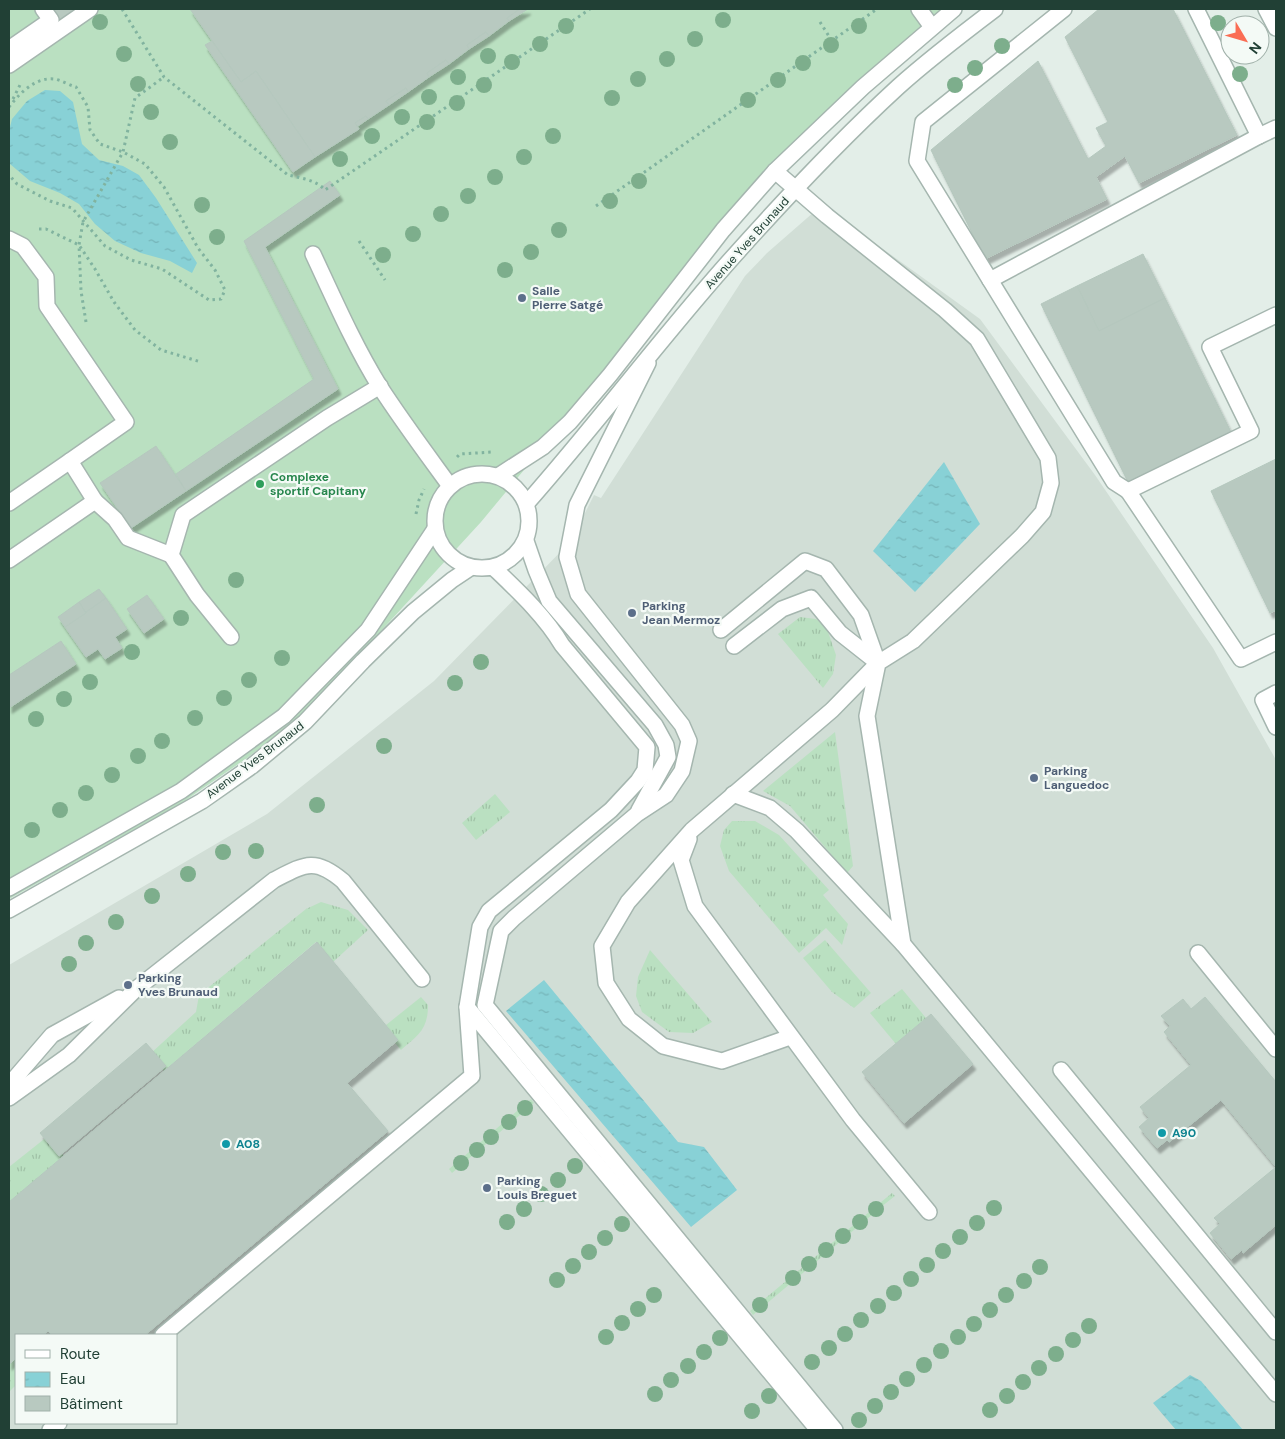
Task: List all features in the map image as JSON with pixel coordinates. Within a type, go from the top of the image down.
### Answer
[{"type":"street","points":[[9,49],[51,20],[43,9]]},
{"type":"street","points":[[9,65],[90,9]]},
{"type":"street","points":[[918,9],[932,27]]},
{"type":"street","name":"Avenue Yves Brunaud","points":[[498,476],[543,447],[570,422],[610,375],[723,230],[775,171],[863,87],[954,9]]},
{"type":"street","name":"Avenue Yves Brunaud","points":[[527,503],[562,464],[724,266],[796,188],[853,129],[899,86],[995,9]]},
{"type":"street","points":[[1064,9],[923,122],[917,160],[1114,482],[1128,491],[1242,659],[1276,642]]},
{"type":"street","points":[[1196,9],[1260,136]]},
{"type":"street","points":[[1266,9],[1276,28]]},
{"type":"street","points":[[990,280],[1276,128]]},
{"type":"street","points":[[775,171],[827,216],[945,310],[977,340],[1048,458],[1051,483],[1043,512],[1022,536],[913,641],[878,663],[832,710],[692,830],[628,902],[602,946],[606,983],[629,1019],[663,1046],[722,1061],[790,1037]]},
{"type":"street","points":[[9,239],[23,246],[46,277],[47,306],[126,422],[9,503]]},
{"type":"street","points":[[313,254],[346,326],[380,386],[420,446],[450,486]]},
{"type":"street","points":[[1128,491],[1251,431],[1210,347],[1276,314]]},
{"type":"street","points":[[653,353],[577,505],[567,557],[578,594],[682,725],[689,741],[682,771],[666,795],[637,814],[501,931],[485,1005],[835,1430]]},
{"type":"street","points":[[171,555],[183,515],[319,423],[380,386]]},
{"type":"street","points":[[70,461],[95,501],[114,519],[128,538],[171,555],[197,595],[230,637]]},
{"type":"street","points":[[473,474],[498,476],[515,487],[527,503],[530,519],[528,535],[521,550],[509,561],[494,568],[470,568],[445,551],[438,542],[435,529],[438,506],[441,498],[450,486],[460,479],[473,474]]},
{"type":"street","points":[[9,560],[95,501]]},
{"type":"street","name":"Avenue Yves Brunaud","points":[[9,888],[181,791],[284,716],[368,630],[435,529]]},
{"type":"street","points":[[526,541],[539,579],[549,600],[655,725],[666,745],[668,757],[637,814]]},
{"type":"street","points":[[722,630],[805,561],[826,569],[861,615],[878,663],[867,716],[903,944]]},
{"type":"street","name":"Avenue Yves Brunaud","points":[[9,910],[202,801],[252,766],[305,722],[413,612],[470,568]]},
{"type":"street","points":[[164,1334],[472,1076],[467,1007],[480,927],[490,911],[611,810],[638,781],[645,770],[647,747],[562,645],[556,634],[517,590],[494,568]]},
{"type":"street","points":[[734,646],[782,609],[811,598],[840,633],[878,663]]},
{"type":"street","points":[[1276,693],[1263,700],[1276,727]]},
{"type":"street","points":[[732,794],[770,808],[797,830],[903,944],[1276,1394]]},
{"type":"street","points":[[692,830],[681,860],[695,906],[853,1120],[929,1212]]},
{"type":"street","points":[[9,1098],[69,1055],[136,989],[274,880],[312,864],[330,869],[343,881],[422,979]]},
{"type":"street","points":[[1198,954],[1276,1049]]},
{"type":"street","points":[[9,1085],[52,1035],[136,989]]},
{"type":"street","points":[[467,1007],[818,1430]]},
{"type":"street","points":[[1061,1070],[1276,1332]]},
{"type":"path","points":[[122,9],[164,77],[288,174],[320,185],[325,190],[590,9]]},
{"type":"path","points":[[596,206],[877,9]]},
{"type":"path","points":[[820,22],[832,41]]},
{"type":"path","points":[[87,325],[81,291],[79,245],[84,220],[123,152],[135,98],[164,77]]},
{"type":"path","points":[[9,107],[20,93],[34,84],[53,79],[76,87],[88,107],[90,130],[100,144],[123,152],[145,164],[164,187],[198,248],[215,270],[225,290],[221,299],[209,300],[162,269],[131,260],[105,246],[72,208],[17,184],[9,175]]},
{"type":"path","points":[[38,229],[46,229],[79,245],[114,302],[134,330],[161,350],[201,362]]},
{"type":"path","points":[[359,241],[385,280]]},
{"type":"shaded area","points":[[822,205],[980,319],[1095,475],[1213,648],[1276,760],[1276,1430],[9,1430],[9,965],[267,814],[434,681],[576,536],[580,523],[594,495],[601,498],[745,276],[767,253]]},
{"type":"green space","name":"Complexe sportif Capitany","points":[[9,9],[944,9],[828,120],[543,447],[481,522],[358,656],[294,722],[247,758],[180,804],[9,899]]},
{"type":"green space","points":[[800,617],[816,619],[826,626],[836,655],[833,674],[823,688],[778,634]]},
{"type":"green space","points":[[835,732],[853,866],[847,873],[790,806],[763,791]]},
{"type":"green space","points":[[495,794],[510,812],[476,840],[462,823]]},
{"type":"green space","points":[[732,821],[755,821],[779,835],[829,890],[823,895],[848,924],[842,945],[826,928],[799,953],[729,871],[720,846],[724,830]]},
{"type":"green space","points":[[321,902],[348,910],[368,930],[333,962],[316,942],[164,1071],[150,1054],[196,1012],[199,995],[306,909]]},
{"type":"green space","points":[[825,940],[871,993],[854,1008],[832,992],[803,958]]},
{"type":"green space","points":[[650,950],[712,1022],[693,1033],[669,1032],[642,1012],[636,996],[638,977]]},
{"type":"green space","points":[[902,989],[926,1018],[896,1044],[870,1013]]},
{"type":"green space","points":[[421,997],[428,1005],[424,1026],[401,1050],[395,1043],[398,1040],[386,1025]]},
{"type":"green space","points":[[531,1099],[534,1103],[452,1173],[449,1169]]},
{"type":"green space","points":[[48,1136],[64,1156],[9,1202],[9,1167]]},
{"type":"green space","points":[[892,1193],[895,1196],[753,1315],[750,1311]]},
{"type":"green space","points":[[15,1359],[15,1386],[9,1392],[9,1365]]},
{"type":"water","points":[[45,90],[60,91],[73,102],[82,144],[99,160],[123,166],[139,175],[156,198],[197,263],[192,273],[170,261],[141,253],[115,241],[95,224],[79,204],[60,193],[30,181],[10,164],[9,131],[12,119],[27,101]]},
{"type":"water","points":[[944,462],[980,524],[915,592],[873,551]]},
{"type":"water","points":[[544,980],[678,1142],[704,1147],[737,1190],[691,1227],[506,1011]]},
{"type":"water","points":[[1190,1375],[1201,1381],[1243,1430],[1176,1430],[1153,1403]]},
{"type":"building","points":[[49,9],[76,9],[59,22]]},
{"type":"building","points":[[190,9],[520,9],[507,18],[509,21],[489,36],[486,32],[467,45],[469,49],[449,64],[446,60],[427,73],[429,77],[408,92],[406,88],[386,101],[389,105],[368,119],[366,116],[355,123],[359,129],[315,157],[256,71],[241,82]]},
{"type":"building","points":[[520,9],[528,9],[509,21],[507,18]]},
{"type":"building","points":[[1099,9],[1173,9],[1237,135],[1139,183],[1125,156],[1096,177],[1107,199],[985,259],[931,150],[1038,61],[1088,159],[1106,146],[1096,128],[1108,122],[1065,37]]},
{"type":"building","points":[[486,32],[489,36],[469,49],[467,45]]},
{"type":"building","points":[[212,41],[241,82],[256,71],[315,157],[293,172],[205,45]]},
{"type":"building","points":[[446,60],[449,64],[429,77],[427,73]]},
{"type":"building","points":[[406,88],[408,92],[389,105],[386,101]]},
{"type":"building","points":[[366,116],[368,119],[358,126],[355,123]]},
{"type":"building","points":[[330,181],[340,195],[265,247],[338,389],[186,491],[176,474],[314,379],[244,241]]},
{"type":"building","points":[[1143,254],[1165,298],[1099,331],[1077,286]]},
{"type":"building","points":[[1077,286],[1099,331],[1165,298],[1231,432],[1128,482],[1041,304]]},
{"type":"building","points":[[156,446],[186,491],[131,528],[100,483]]},
{"type":"building","points":[[1276,459],[1276,610],[1270,613],[1211,491]]},
{"type":"building","points":[[99,589],[106,598],[86,613],[79,602]]},
{"type":"building","points":[[147,595],[164,619],[144,633],[127,609]]},
{"type":"building","points":[[106,598],[127,629],[115,637],[122,648],[105,659],[98,649],[86,657],[65,627]]},
{"type":"building","points":[[79,602],[86,613],[65,627],[58,617]]},
{"type":"building","points":[[61,641],[76,664],[9,708],[9,675]]},
{"type":"building","name":"A08","points":[[317,942],[398,1040],[347,1083],[388,1131],[146,1334],[51,1334],[48,1331],[44,1334],[15,1334],[15,1359],[9,1365],[9,1202]]},
{"type":"building","name":"A90","points":[[1205,997],[1276,1082],[1276,1167],[1221,1100],[1169,1142],[1167,1140],[1157,1148],[1139,1127],[1149,1118],[1140,1107],[1191,1065],[1164,1032],[1170,1026],[1161,1016],[1183,999],[1191,1009]]},
{"type":"building","points":[[931,1014],[973,1064],[904,1123],[862,1072]]},
{"type":"building","points":[[146,1043],[166,1066],[59,1156],[40,1133]]},
{"type":"building","points":[[1276,1167],[1276,1225],[1243,1253],[1242,1250],[1231,1259],[1210,1233],[1220,1224],[1214,1218]]},
{"type":"place","name":"Salle Pierre Satgé","points":[[522,298]]},
{"type":"place","name":"Complexe sportif Capitany","points":[[260,484]]},
{"type":"place","name":"Parking Jean Mermoz","points":[[632,613]]},
{"type":"place","name":"Parking Languedoc","points":[[1034,778]]},
{"type":"place","name":"Parking Yves Brunaud","points":[[128,985]]},
{"type":"place","name":"A90","points":[[1162,1133]]},
{"type":"place","name":"A08","points":[[226,1144]]},
{"type":"place","name":"Parking Louis Breguet","points":[[487,1188]]}]
